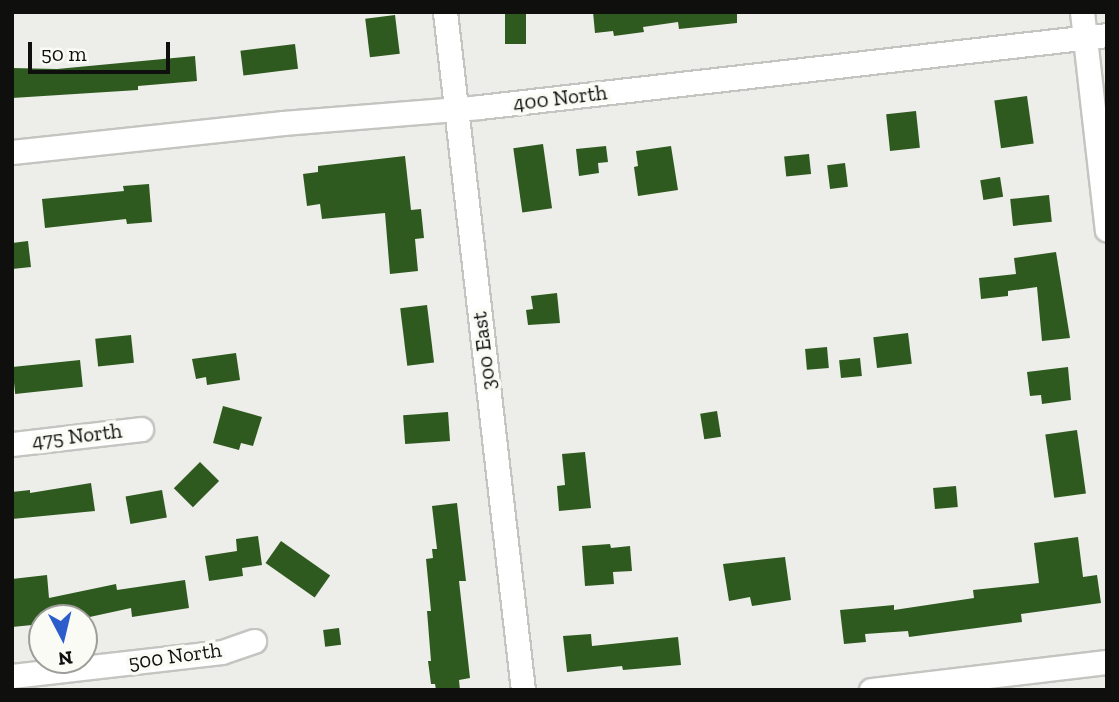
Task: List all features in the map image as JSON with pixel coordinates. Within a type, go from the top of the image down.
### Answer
[{"type":"street","name":"300 East","points":[[445,12],[523,690]]},
{"type":"street","points":[[1082,12],[1096,36],[1107,230]]},
{"type":"street","name":"400 North","points":[[12,152],[456,109],[1096,36]]},
{"type":"street","name":"475 North","points":[[12,443],[141,429]]},
{"type":"street","name":"500 North","points":[[12,676],[222,652],[254,641]]},
{"type":"street","points":[[872,690],[1107,662]]},
{"type":"building","points":[[505,12],[526,12],[526,44],[505,44]]},
{"type":"building","points":[[593,12],[737,12],[737,23],[679,29],[678,22],[643,27],[644,32],[614,36],[613,31],[595,33]]},
{"type":"building","points":[[395,15],[400,54],[370,57],[365,19]]},
{"type":"building","points":[[295,44],[298,69],[243,76],[240,51]]},
{"type":"building","points":[[195,56],[197,81],[138,86],[138,90],[12,98],[12,68],[57,69]]},
{"type":"building","points":[[1027,96],[1034,144],[1001,148],[994,101]]},
{"type":"building","points":[[916,111],[920,148],[890,151],[886,114]]},
{"type":"building","points":[[543,144],[552,208],[522,213],[513,148]]},
{"type":"building","points":[[606,146],[608,162],[598,163],[599,173],[579,176],[576,149]]},
{"type":"building","points":[[671,146],[678,190],[638,196],[634,167],[638,166],[636,151]]},
{"type":"building","points":[[809,154],[811,174],[786,177],[784,157]]},
{"type":"building","points":[[405,156],[411,210],[421,209],[424,238],[415,239],[418,271],[390,274],[385,213],[322,219],[320,204],[307,206],[303,174],[318,172],[318,166]]},
{"type":"building","points":[[845,163],[848,187],[830,189],[827,165]]},
{"type":"building","points":[[1000,177],[1003,197],[983,200],[980,180]]},
{"type":"building","points":[[149,184],[152,222],[127,224],[126,219],[45,228],[42,199],[124,191],[123,186]]},
{"type":"building","points":[[1049,195],[1052,222],[1013,226],[1010,199]]},
{"type":"building","points":[[28,241],[31,267],[12,269],[12,243]]},
{"type":"building","points":[[1056,252],[1070,338],[1042,341],[1037,287],[1008,291],[1008,296],[981,299],[979,278],[1016,274],[1014,258]]},
{"type":"building","points":[[557,293],[560,323],[528,325],[526,310],[533,309],[531,296]]},
{"type":"building","points":[[427,305],[434,363],[407,366],[400,308]]},
{"type":"building","points":[[908,333],[912,364],[877,368],[873,337]]},
{"type":"building","points":[[131,335],[134,363],[98,367],[95,339]]},
{"type":"building","points":[[827,347],[829,368],[807,370],[805,349]]},
{"type":"building","points":[[236,353],[240,380],[207,385],[206,377],[196,379],[192,359]]},
{"type":"building","points":[[860,358],[862,376],[841,378],[839,360]]},
{"type":"building","points":[[80,360],[83,387],[15,394],[12,367]]},
{"type":"building","points":[[1068,367],[1071,400],[1042,404],[1041,395],[1030,396],[1027,372]]},
{"type":"building","points":[[223,406],[262,417],[253,446],[241,443],[239,450],[213,443]]},
{"type":"building","points":[[717,411],[721,437],[704,439],[700,414]]},
{"type":"building","points":[[448,412],[450,441],[405,444],[403,415]]},
{"type":"building","points":[[1077,430],[1086,493],[1054,498],[1045,434]]},
{"type":"building","points":[[585,452],[591,508],[559,511],[557,486],[565,485],[562,454]]},
{"type":"building","points":[[200,462],[219,481],[193,507],[174,488]]},
{"type":"building","points":[[91,483],[95,511],[12,519],[12,492],[30,490],[30,493]]},
{"type":"building","points":[[956,486],[958,507],[935,509],[933,488]]},
{"type":"building","points":[[162,490],[167,518],[130,524],[126,496]]},
{"type":"building","points":[[457,503],[466,581],[459,581],[470,678],[459,680],[460,690],[436,690],[435,684],[431,684],[428,661],[431,661],[427,611],[431,611],[426,559],[433,558],[432,549],[437,549],[432,506]]},
{"type":"building","points":[[258,536],[262,565],[242,568],[243,576],[209,581],[205,556],[237,551],[236,539]]},
{"type":"building","points":[[1078,537],[1083,577],[1097,575],[1101,603],[1021,614],[1022,622],[909,637],[908,631],[865,634],[866,642],[844,644],[840,610],[894,605],[894,610],[974,598],[973,590],[1039,583],[1034,543]]},
{"type":"building","points":[[281,541],[330,575],[315,598],[266,563]]},
{"type":"building","points":[[610,544],[611,548],[630,546],[632,571],[613,572],[614,584],[585,586],[582,546]]},
{"type":"building","points":[[785,557],[791,600],[752,606],[750,597],[729,601],[723,564]]},
{"type":"building","points":[[47,575],[49,598],[116,584],[117,590],[185,580],[189,608],[132,617],[131,608],[98,615],[98,604],[28,604],[28,625],[12,627],[12,579]]},
{"type":"building","points":[[339,628],[341,645],[325,647],[323,630]]},
{"type":"building","points":[[591,634],[592,646],[678,637],[681,665],[623,670],[622,666],[567,672],[563,636]]}]
